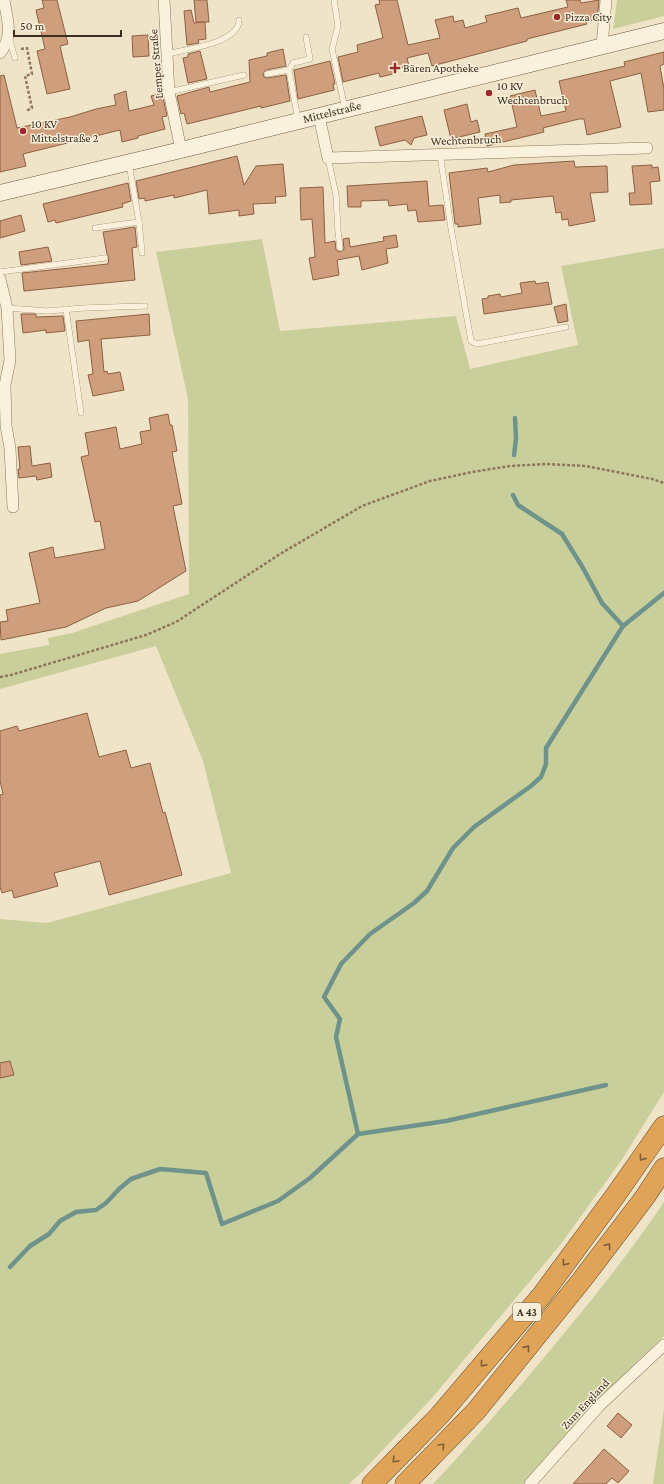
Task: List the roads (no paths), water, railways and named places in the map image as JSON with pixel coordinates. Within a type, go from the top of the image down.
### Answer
[{"type":"highway","name":"A 43","points":[[372,1484],[439,1416],[542,1295],[615,1196],[664,1126]]},
{"type":"highway","name":"A 43","points":[[405,1484],[476,1411],[590,1269],[645,1197],[664,1168]]},
{"type":"main road","name":"Mittelstraße","points":[[0,193],[664,31]]},
{"type":"street","points":[[0,53],[9,37],[4,0]]},
{"type":"street","name":"Lemper Straße","points":[[164,0],[169,92],[181,150]]},
{"type":"street","points":[[602,46],[606,0]]},
{"type":"street","points":[[319,116],[328,158]]},
{"type":"street","name":"Wechtenbruch","points":[[328,158],[647,148]]},
{"type":"street","points":[[0,279],[7,308],[10,360],[6,385],[6,426],[10,448],[13,507]]},
{"type":"street","name":"Zum England","points":[[530,1484],[599,1406],[664,1345]]},
{"type":"lane","points":[[334,0],[338,26],[332,49],[345,109]]},
{"type":"lane","points":[[167,54],[222,41],[234,33],[239,26],[239,20]]},
{"type":"lane","points":[[9,37],[15,58]]},
{"type":"lane","points":[[298,121],[289,70],[292,63],[310,59],[306,37]]},
{"type":"lane","points":[[267,74],[289,70]]},
{"type":"lane","points":[[169,92],[244,74]]},
{"type":"lane","points":[[440,154],[451,228],[471,341],[477,344],[566,327]]},
{"type":"lane","points":[[328,158],[336,195],[340,248]]},
{"type":"lane","points":[[129,162],[139,222],[142,253]]},
{"type":"lane","points":[[95,228],[139,222]]},
{"type":"lane","points":[[0,272],[105,258]]},
{"type":"lane","points":[[7,308],[48,311],[145,306]]},
{"type":"lane","points":[[66,309],[81,413]]},
{"type":"waterway","points":[[514,455],[516,439],[515,418]]},
{"type":"waterway","points":[[513,495],[518,505],[562,534],[602,603],[623,626]]},
{"type":"waterway","points":[[10,1267],[30,1246],[49,1234],[60,1221],[76,1212],[96,1210],[106,1203],[131,1179],[160,1169],[206,1173],[222,1224],[278,1201],[310,1178],[358,1134],[336,1037],[340,1019],[324,997],[341,964],[370,934],[414,903],[427,891],[453,848],[474,827],[531,786],[541,777],[546,764],[546,748],[623,626],[664,593]]},
{"type":"waterway","points":[[358,1134],[446,1121],[606,1085]]},
{"type":"place","name":"Pizza City","points":[[557,17]]},
{"type":"place","name":"Bären Apotheke","points":[[395,68]]},
{"type":"place","name":"10 KV Wechtenbruch","points":[[489,93]]},
{"type":"place","name":"10 KV Mittelstraße 2","points":[[23,131]]}]
